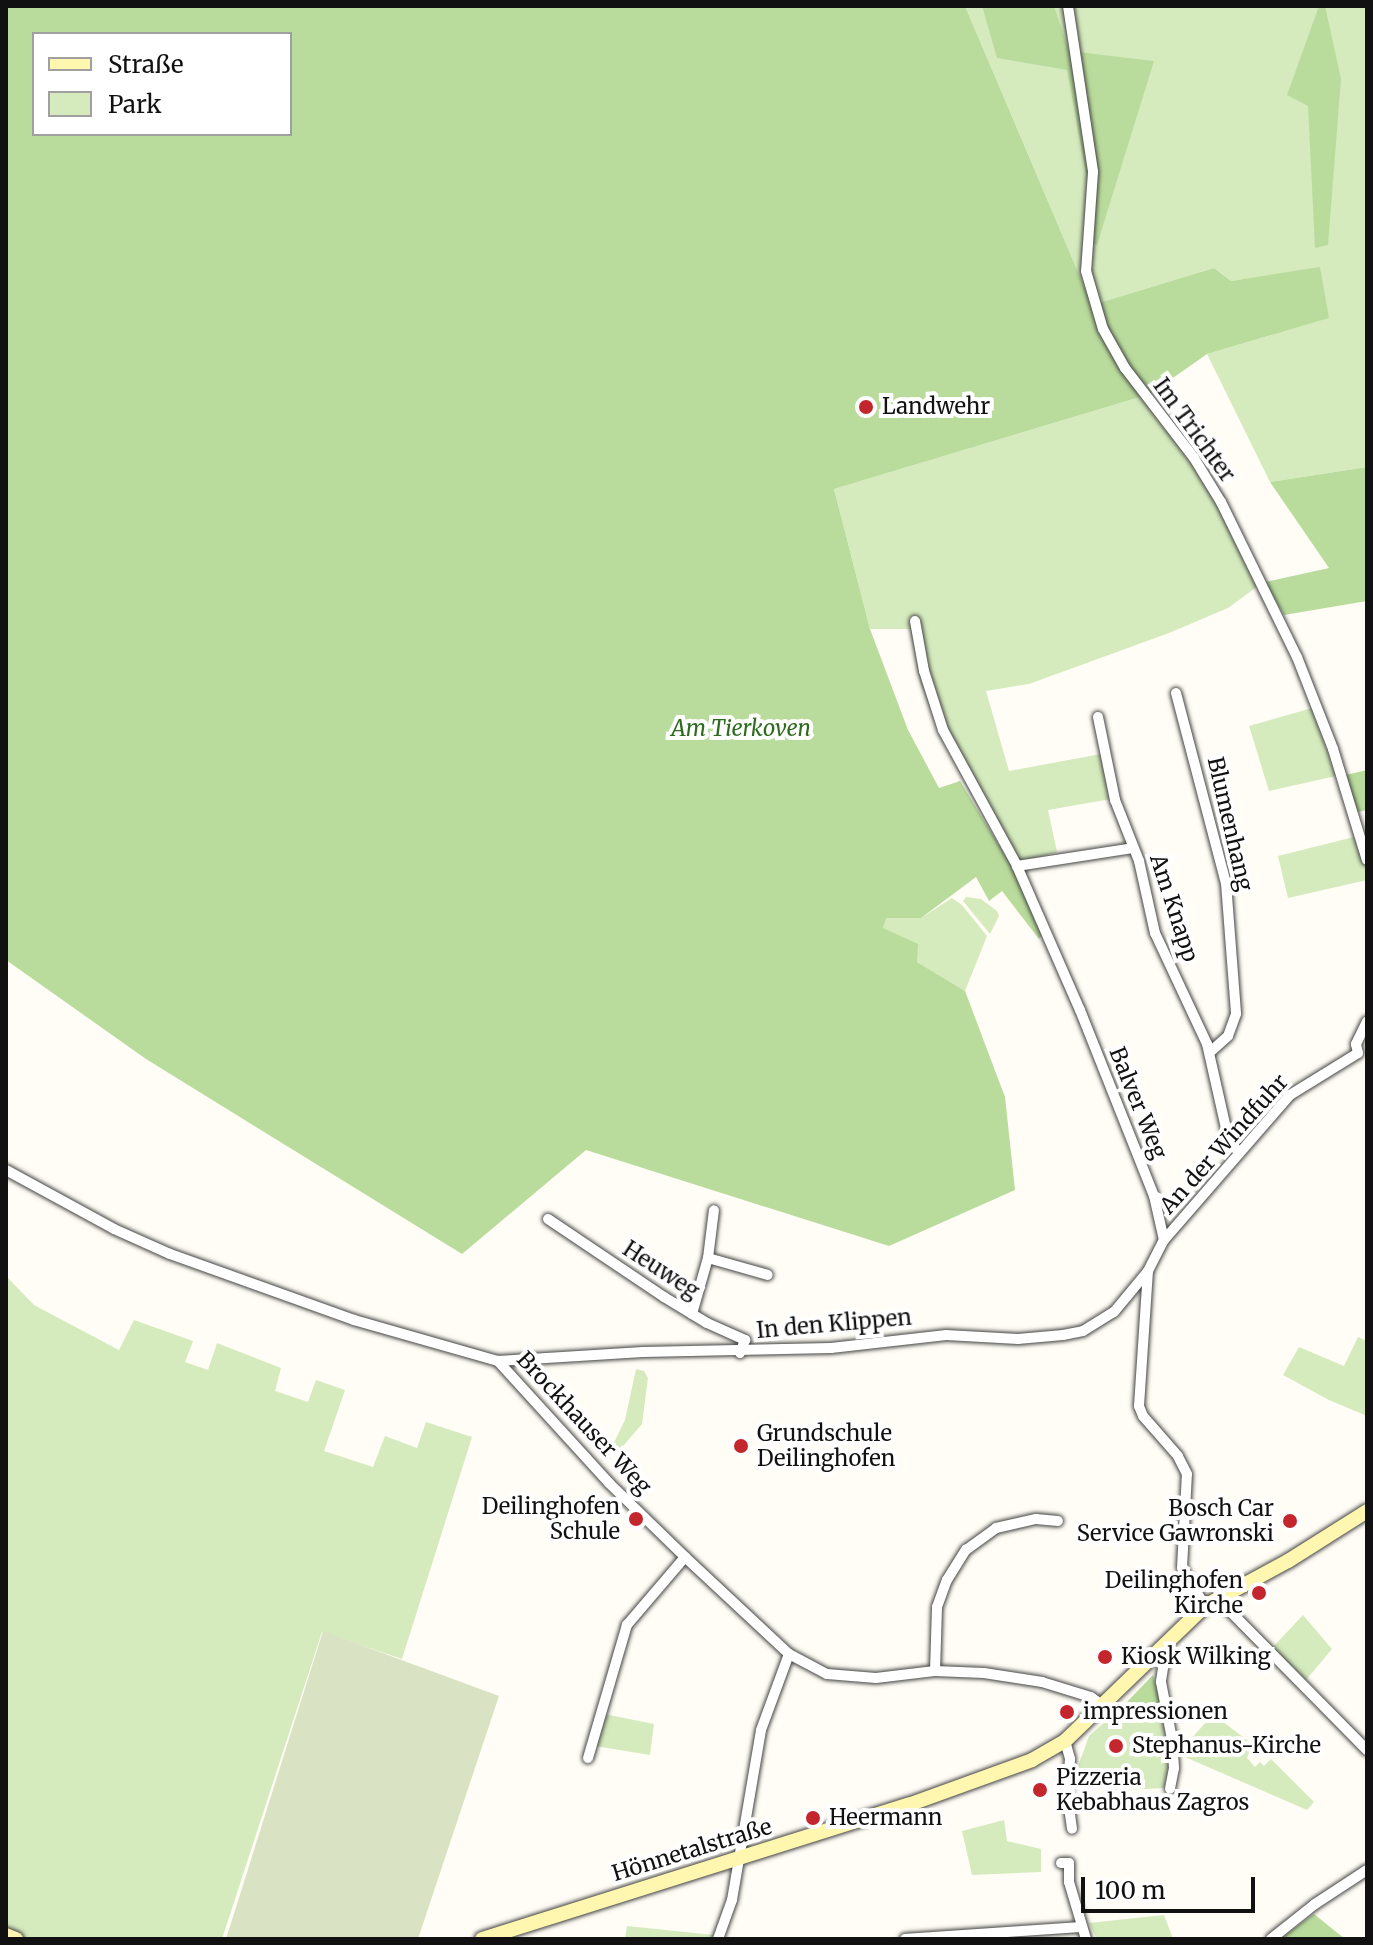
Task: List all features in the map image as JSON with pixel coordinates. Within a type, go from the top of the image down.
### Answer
[{"type":"main road","name":"Hönnetalstraße","points":[[482,1939],[957,1789],[1032,1760],[1065,1741],[1211,1602],[1288,1561],[1367,1511]]},
{"type":"main road","points":[[6,1935],[16,1939]]},
{"type":"street","name":"Im Trichter","points":[[1068,6],[1093,172],[1086,271],[1103,329],[1125,368],[1194,458],[1221,502],[1297,657],[1333,749],[1367,860]]},
{"type":"street","name":"Balver Weg","points":[[915,621],[924,671],[943,730],[1017,866],[1154,1196],[1164,1240]]},
{"type":"street","name":"Blumenhang","points":[[1176,693],[1226,883],[1236,1014],[1232,1030],[1210,1052]]},
{"type":"street","name":"Am Knapp","points":[[1098,717],[1115,800],[1133,848],[1157,938],[1210,1052],[1228,1137],[1238,1152]]},
{"type":"street","points":[[1017,866],[1133,848]]},
{"type":"street","name":"An der Windfuhr","points":[[1164,1240],[1290,1095],[1362,1052],[1356,1044],[1367,1021]]},
{"type":"street","name":"Brockhauser Weg","points":[[6,1170],[114,1229],[170,1254],[354,1320],[498,1361],[588,1461],[685,1557],[789,1654],[827,1674],[845,1678],[960,1670],[1025,1678],[1091,1697],[1102,1705]]},
{"type":"street","points":[[692,1314],[708,1258],[714,1210]]},
{"type":"street","name":"Heuweg","points":[[548,1219],[692,1314],[745,1340],[740,1353]]},
{"type":"street","points":[[1164,1240],[1148,1271],[1139,1406],[1143,1416],[1178,1456],[1187,1474],[1182,1568],[1211,1602],[1367,1750]]},
{"type":"street","points":[[708,1258],[768,1275]]},
{"type":"street","name":"In den Klippen","points":[[498,1361],[643,1352],[740,1353],[831,1348],[946,1335],[1018,1339],[1063,1335],[1083,1331],[1114,1312],[1148,1271]]},
{"type":"street","points":[[935,1671],[937,1607],[947,1580],[966,1550],[996,1528],[1036,1519],[1058,1521]]},
{"type":"street","points":[[588,1758],[627,1625],[685,1557]]},
{"type":"street","points":[[718,1939],[732,1900],[759,1738],[789,1654]]},
{"type":"street","points":[[1156,1654],[1164,1662],[1161,1682],[1172,1739],[1174,1768],[1170,1789]]},
{"type":"street","points":[[1065,1741],[1070,1759],[1067,1793],[1072,1829]]},
{"type":"street","points":[[1061,1863],[1069,1863],[1069,1882],[1086,1939]]},
{"type":"street","points":[[1271,1939],[1315,1904],[1367,1870]]},
{"type":"street","points":[[905,1939],[1080,1927]]},
{"type":"green space","name":"Am Tierkoven","points":[[6,6],[965,6],[1092,305],[1214,268],[1231,281],[1320,267],[1329,318],[1207,354],[1150,394],[834,489],[870,629],[908,730],[939,788],[960,781],[1014,870],[1042,935],[1039,939],[1002,891],[989,901],[976,877],[921,918],[886,918],[883,928],[918,944],[917,962],[965,991],[1005,1097],[1015,1190],[889,1246],[586,1150],[462,1254],[146,1059],[6,960]]},
{"type":"green space","points":[[965,6],[1367,6],[1367,467],[1270,482],[1207,354],[1328,318],[1320,268],[1231,281],[1214,268],[1092,305]]},
{"type":"green space","points":[[982,6],[1054,6],[1069,51],[1154,61],[1097,245],[1090,243],[1094,218],[1067,70],[997,58]]},
{"type":"green space","points":[[1319,6],[1325,6],[1341,79],[1328,245],[1315,248],[1308,106],[1287,95]]},
{"type":"green space","points":[[1150,394],[1224,495],[1258,586],[1228,608],[1169,633],[1029,684],[986,691],[1009,771],[1101,754],[1111,799],[1048,810],[1057,852],[1017,864],[963,764],[943,742],[920,682],[910,629],[870,629],[834,489]]},
{"type":"green space","points":[[1367,467],[1367,601],[1284,615],[1265,582],[1329,568],[1270,482]]},
{"type":"green space","points":[[1312,708],[1336,776],[1269,791],[1249,726]]},
{"type":"green space","points":[[1367,770],[1367,810],[1357,812],[1346,775]]},
{"type":"green space","points":[[1354,837],[1367,862],[1367,880],[1288,898],[1278,856]]},
{"type":"green space","points":[[966,897],[981,899],[997,911],[999,916],[990,934],[963,901]]},
{"type":"green space","points":[[952,898],[962,905],[987,936],[965,991],[917,962],[883,928],[885,918],[921,918]]},
{"type":"green space","points":[[6,1276],[34,1305],[119,1350],[134,1320],[193,1341],[185,1362],[208,1370],[217,1343],[281,1368],[275,1391],[308,1402],[316,1380],[345,1390],[324,1451],[373,1467],[385,1436],[417,1448],[426,1422],[472,1437],[402,1659],[322,1632],[222,1939],[22,1939],[6,1933]]},
{"type":"green space","points":[[1358,1337],[1367,1341],[1367,1416],[1283,1375],[1299,1347],[1344,1366]]},
{"type":"green space","points":[[636,1369],[644,1371],[648,1378],[642,1424],[611,1460],[608,1455],[625,1420]]},
{"type":"green space","points":[[1303,1615],[1332,1649],[1306,1680],[1273,1647]]},
{"type":"green space","points":[[323,1631],[499,1696],[418,1939],[226,1939]]},
{"type":"green space","points":[[1153,1675],[1164,1715],[1123,1706]]},
{"type":"green space","points":[[1123,1706],[1164,1715],[1168,1767],[1164,1788],[1121,1790],[1081,1787],[1072,1783],[1089,1736]]},
{"type":"green space","points":[[604,1714],[654,1724],[650,1755],[595,1746]]},
{"type":"green space","points":[[1213,1714],[1252,1744],[1247,1758],[1255,1767],[1260,1762],[1264,1766],[1271,1759],[1314,1802],[1307,1810],[1178,1754]]},
{"type":"green space","points":[[1004,1820],[1007,1841],[1041,1849],[1041,1872],[972,1875],[962,1831]]},
{"type":"green space","points":[[1314,1914],[1345,1939],[1280,1939]]},
{"type":"green space","points":[[1164,1915],[1173,1939],[1097,1939],[1089,1923]]},
{"type":"green space","points":[[627,1926],[714,1935],[711,1939],[625,1939]]},
{"type":"place","name":"Landwehr","points":[[866,407]]},
{"type":"place","name":"Grundschule Deilinghofen","points":[[741,1446]]},
{"type":"place","name":"Deilinghofen Schule","points":[[636,1519]]},
{"type":"place","name":"Bosch Car Service Gawronski","points":[[1290,1521]]},
{"type":"place","name":"Deilinghofen Kirche","points":[[1259,1593]]},
{"type":"place","name":"Kiosk Wilking","points":[[1105,1657]]},
{"type":"place","name":"impressionen","points":[[1067,1712]]},
{"type":"place","name":"Stephanus-Kirche","points":[[1116,1746]]},
{"type":"place","name":"Pizzeria Kebabhaus Zagros","points":[[1040,1790]]},
{"type":"place","name":"Heermann","points":[[813,1818]]}]
